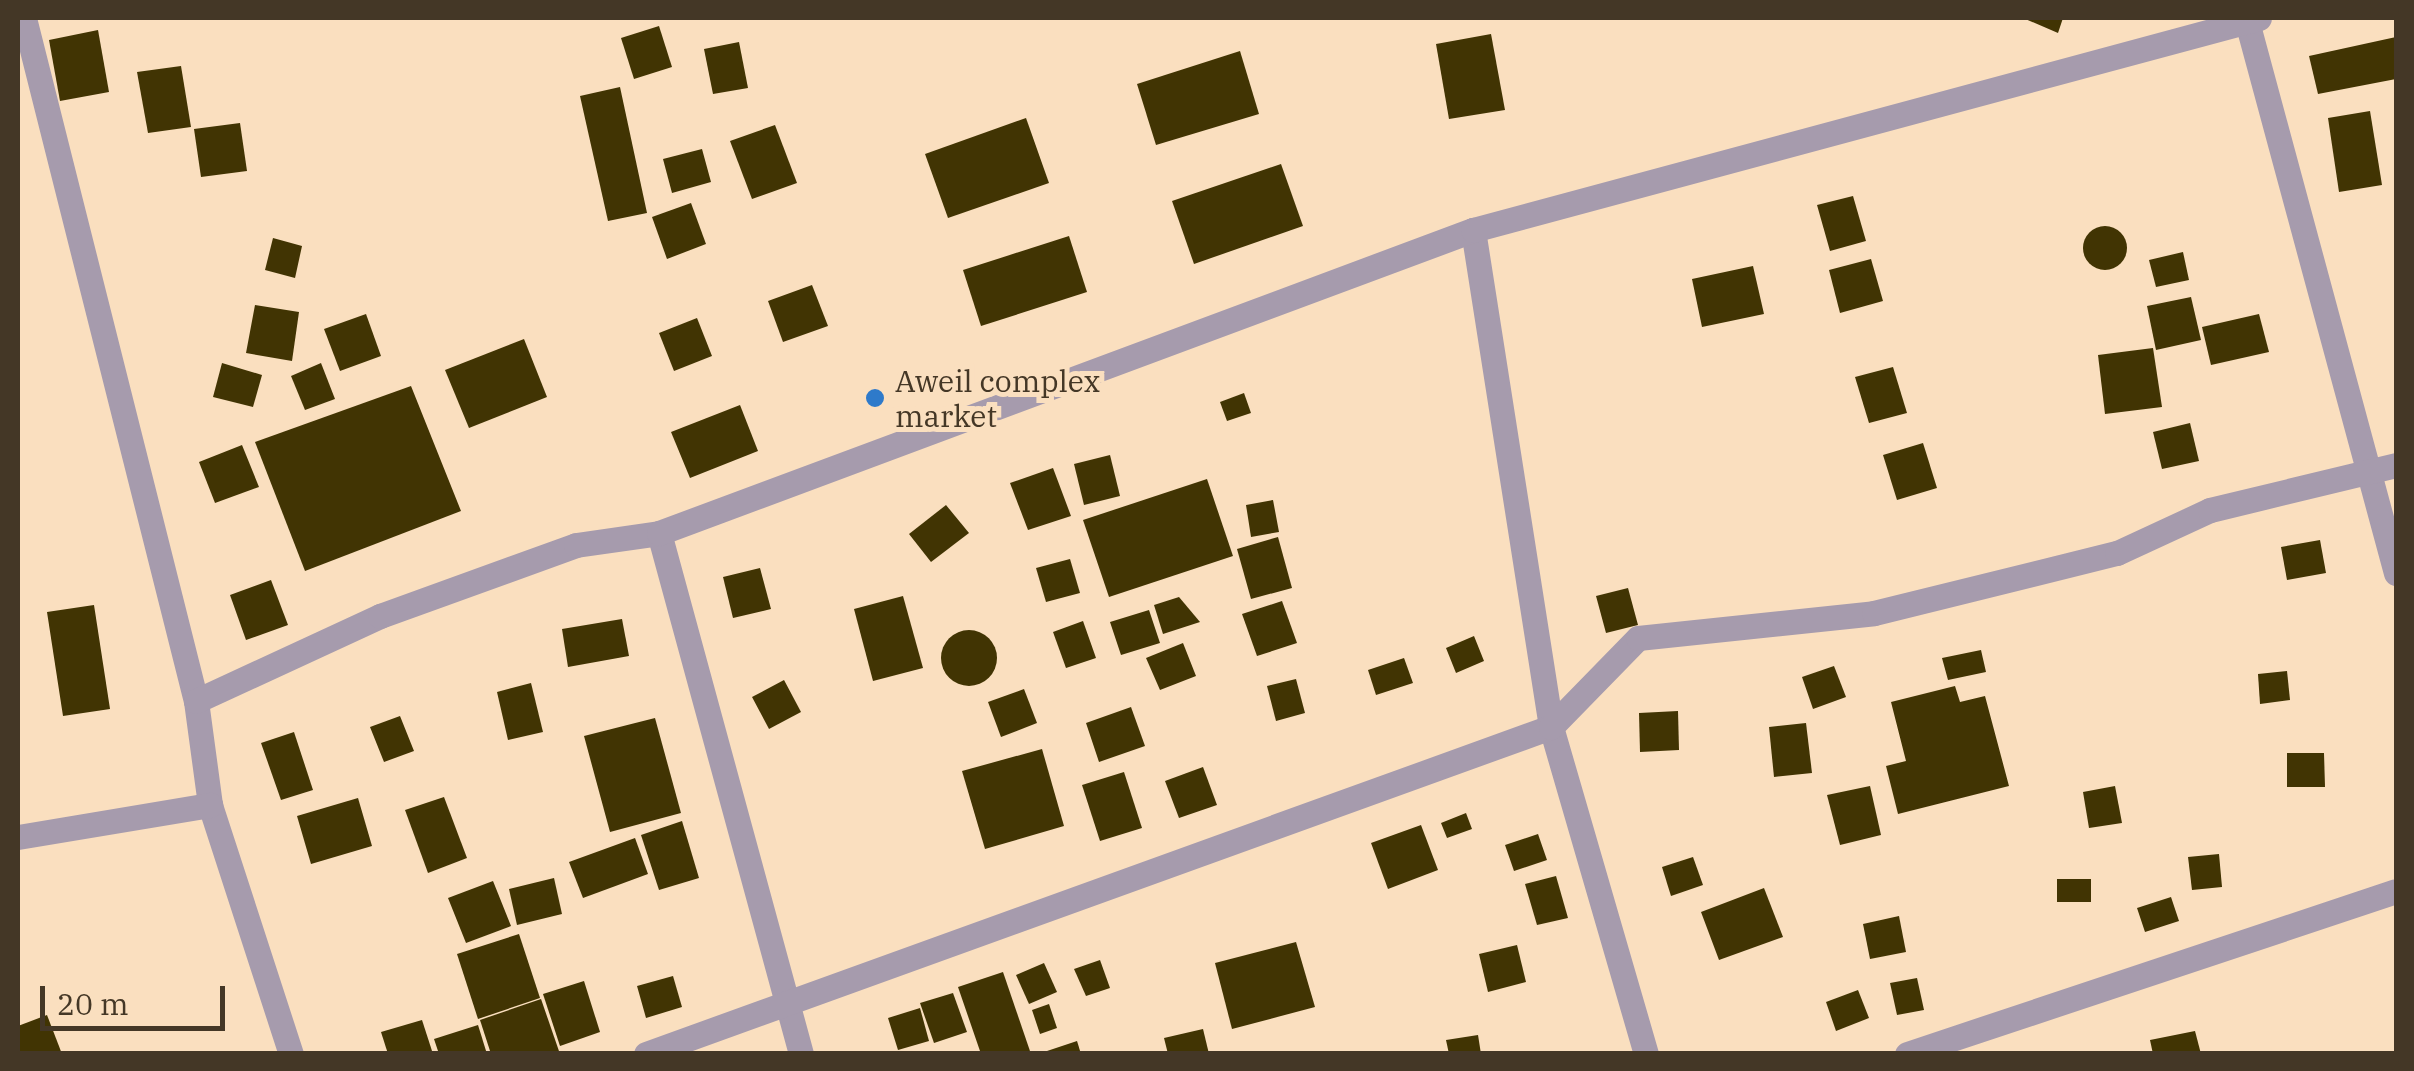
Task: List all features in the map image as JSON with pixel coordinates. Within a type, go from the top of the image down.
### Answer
[{"type":"street","points":[[24,18],[196,700],[210,805],[291,1054]]},
{"type":"street","points":[[196,700],[380,616],[576,545],[659,533],[1472,230],[2251,19],[2396,573]]},
{"type":"street","points":[[1472,230],[1552,727],[1646,1054]]},
{"type":"street","points":[[646,1054],[1552,727],[1638,638],[1874,613],[2117,552],[2210,510],[2396,464]]},
{"type":"street","points":[[659,533],[801,1054]]},
{"type":"street","points":[[18,838],[210,805]]},
{"type":"street","points":[[1907,1054],[2396,891]]},
{"type":"building","points":[[2023,18],[2063,18],[2058,33]]},
{"type":"building","points":[[659,26],[672,67],[634,79],[621,38]]},
{"type":"building","points":[[98,30],[109,92],[60,101],[49,40]]},
{"type":"building","points":[[1491,34],[1505,110],[1449,119],[1436,44]]},
{"type":"building","points":[[2396,37],[2396,79],[2318,94],[2309,56]]},
{"type":"building","points":[[739,42],[748,88],[713,94],[704,49]]},
{"type":"building","points":[[1240,51],[1259,114],[1156,145],[1137,84]]},
{"type":"building","points":[[181,66],[191,127],[148,133],[137,72]]},
{"type":"building","points":[[620,87],[647,213],[608,221],[580,96]]},
{"type":"building","points":[[2370,111],[2382,185],[2339,192],[2328,118]]},
{"type":"building","points":[[1026,118],[1049,183],[948,218],[925,154]]},
{"type":"building","points":[[240,123],[247,171],[201,177],[194,129]]},
{"type":"building","points":[[775,125],[797,183],[752,199],[730,141]]},
{"type":"building","points":[[702,149],[711,182],[672,193],[663,159]]},
{"type":"building","points":[[1281,164],[1303,226],[1194,264],[1172,201]]},
{"type":"building","points":[[1853,196],[1866,241],[1830,251],[1817,205]]},
{"type":"building","points":[[691,203],[706,244],[667,259],[652,217]]},
{"type":"building","points":[[2105,226],[2121,232],[2127,248],[2121,264],[2105,270],[2089,264],[2083,248],[2089,232]]},
{"type":"building","points":[[1069,236],[1087,292],[981,326],[963,270]]},
{"type":"building","points":[[273,238],[302,246],[295,278],[265,270]]},
{"type":"building","points":[[2183,252],[2189,280],[2156,287],[2149,260]]},
{"type":"building","points":[[1871,259],[1883,301],[1840,313],[1829,270]]},
{"type":"building","points":[[1753,266],[1764,314],[1702,327],[1692,279]]},
{"type":"building","points":[[812,285],[828,326],[783,342],[768,301]]},
{"type":"building","points":[[2191,297],[2201,340],[2156,350],[2147,306]]},
{"type":"building","points":[[255,305],[299,312],[292,361],[246,353]]},
{"type":"building","points":[[366,314],[381,356],[340,371],[324,329]]},
{"type":"building","points":[[2259,314],[2269,352],[2211,365],[2202,327]]},
{"type":"building","points":[[697,318],[712,356],[674,371],[659,333]]},
{"type":"building","points":[[524,339],[547,397],[469,428],[445,370]]},
{"type":"building","points":[[2153,348],[2162,407],[2105,414],[2098,355]]},
{"type":"building","points":[[222,363],[262,375],[253,407],[213,397]]},
{"type":"building","points":[[321,363],[335,399],[305,410],[291,376]]},
{"type":"building","points":[[1893,367],[1907,413],[1869,423],[1855,377]]},
{"type":"building","points":[[411,386],[461,511],[305,571],[255,442]]},
{"type":"building","points":[[1244,393],[1251,413],[1227,421],[1220,402]]},
{"type":"building","points":[[740,405],[758,451],[690,478],[671,432]]},
{"type":"building","points":[[2190,423],[2199,461],[2162,469],[2153,432]]},
{"type":"building","points":[[1923,443],[1937,488],[1897,500],[1883,455]]},
{"type":"building","points":[[242,445],[259,487],[215,503],[199,462]]},
{"type":"building","points":[[1110,455],[1120,496],[1084,505],[1074,464]]},
{"type":"building","points":[[1053,468],[1071,516],[1028,530],[1010,483]]},
{"type":"building","points":[[1207,479],[1233,556],[1109,597],[1083,520]]},
{"type":"building","points":[[1273,500],[1279,532],[1251,537],[1246,505]]},
{"type":"building","points":[[946,505],[969,533],[931,562],[909,534]]},
{"type":"building","points":[[1278,537],[1292,588],[1251,599],[1237,549]]},
{"type":"building","points":[[2320,540],[2326,573],[2287,580],[2281,547]]},
{"type":"building","points":[[1070,559],[1080,593],[1046,602],[1036,568]]},
{"type":"building","points":[[760,568],[771,609],[733,618],[723,577]]},
{"type":"building","points":[[271,580],[288,625],[246,640],[230,595]]},
{"type":"building","points":[[1628,588],[1638,625],[1606,633],[1596,596]]},
{"type":"building","points":[[903,596],[923,668],[873,681],[854,609]]},
{"type":"building","points":[[1179,597],[1200,622],[1163,634],[1154,605]]},
{"type":"building","points":[[1282,601],[1297,643],[1257,656],[1242,614]]},
{"type":"building","points":[[94,605],[110,709],[63,716],[47,612]]},
{"type":"building","points":[[1149,610],[1160,643],[1121,655],[1110,622]]},
{"type":"building","points":[[622,619],[629,656],[568,667],[562,629]]},
{"type":"building","points":[[1083,621],[1096,658],[1066,668],[1053,632]]},
{"type":"building","points":[[969,630],[989,638],[997,658],[989,678],[969,686],[949,678],[941,658],[949,638]]},
{"type":"building","points":[[1474,636],[1484,661],[1456,673],[1446,648]]},
{"type":"building","points":[[1183,643],[1196,676],[1160,690],[1146,658]]},
{"type":"building","points":[[1981,650],[1986,672],[1948,680],[1942,658]]},
{"type":"building","points":[[1404,658],[1413,683],[1376,695],[1368,670]]},
{"type":"building","points":[[1834,666],[1846,697],[1813,709],[1802,677]]},
{"type":"building","points":[[2287,671],[2290,700],[2260,704],[2258,674]]},
{"type":"building","points":[[1296,679],[1305,713],[1276,721],[1267,686]]},
{"type":"building","points":[[784,680],[801,712],[769,729],[752,697]]},
{"type":"building","points":[[531,683],[543,732],[508,740],[497,692]]},
{"type":"building","points":[[1955,686],[1960,702],[1985,696],[2009,786],[1898,814],[1886,766],[1906,761],[1891,702]]},
{"type":"building","points":[[1024,689],[1037,723],[1001,737],[988,702]]},
{"type":"building","points":[[1131,707],[1145,746],[1099,762],[1086,723]]},
{"type":"building","points":[[1678,711],[1679,750],[1640,752],[1639,713]]},
{"type":"building","points":[[400,716],[414,751],[384,762],[370,727]]},
{"type":"building","points":[[655,718],[681,813],[610,832],[584,736]]},
{"type":"building","points":[[1806,723],[1812,773],[1774,777],[1769,727]]},
{"type":"building","points":[[294,732],[313,790],[281,800],[261,743]]},
{"type":"building","points":[[1042,749],[1064,826],[985,849],[962,771]]},
{"type":"building","points":[[2287,753],[2324,753],[2325,787],[2287,787]]},
{"type":"building","points":[[1203,767],[1217,805],[1179,818],[1165,781]]},
{"type":"building","points":[[1124,772],[1142,828],[1100,841],[1082,785]]},
{"type":"building","points":[[1870,786],[1881,835],[1840,845],[1827,795]]},
{"type":"building","points":[[2115,786],[2122,823],[2089,828],[2083,792]]},
{"type":"building","points":[[444,797],[467,858],[428,873],[405,810]]},
{"type":"building","points":[[358,798],[372,846],[311,864],[297,816]]},
{"type":"building","points":[[1466,813],[1472,829],[1447,838],[1441,823]]},
{"type":"building","points":[[682,821],[699,878],[659,890],[641,835]]},
{"type":"building","points":[[1421,825],[1438,870],[1388,889],[1371,843]]},
{"type":"building","points":[[1538,834],[1547,860],[1514,871],[1505,845]]},
{"type":"building","points":[[635,838],[648,874],[583,898],[569,862]]},
{"type":"building","points":[[2219,854],[2222,887],[2192,890],[2188,857]]},
{"type":"building","points":[[1693,857],[1703,885],[1671,896],[1662,867]]},
{"type":"building","points":[[1556,876],[1568,918],[1537,925],[1525,884]]},
{"type":"building","points":[[554,878],[562,914],[517,925],[509,889]]},
{"type":"building","points":[[2057,879],[2091,879],[2091,902],[2057,902]]},
{"type":"building","points":[[493,881],[511,926],[466,943],[448,898]]},
{"type":"building","points":[[1764,888],[1783,937],[1719,960],[1701,912]]},
{"type":"building","points":[[2171,897],[2179,921],[2145,932],[2137,908]]},
{"type":"building","points":[[1899,916],[1906,952],[1870,959],[1863,924]]},
{"type":"building","points":[[519,934],[540,998],[478,1019],[457,954]]},
{"type":"building","points":[[1296,942],[1315,1007],[1232,1029],[1215,963]]},
{"type":"building","points":[[1517,945],[1526,982],[1488,992],[1479,954]]},
{"type":"building","points":[[1100,960],[1110,988],[1086,996],[1074,969]]},
{"type":"building","points":[[1044,963],[1057,992],[1029,1004],[1016,975]]},
{"type":"building","points":[[1003,972],[1031,1054],[981,1054],[958,987]]},
{"type":"building","points":[[673,976],[682,1007],[646,1018],[637,986]]},
{"type":"building","points":[[1917,978],[1924,1010],[1897,1015],[1890,983]]},
{"type":"building","points":[[584,981],[600,1032],[560,1046],[543,994]]},
{"type":"building","points":[[1858,990],[1869,1018],[1836,1031],[1826,1002]]},
{"type":"building","points":[[953,993],[967,1032],[934,1043],[920,1003]]},
{"type":"building","points":[[541,999],[560,1054],[491,1054],[480,1020]]},
{"type":"building","points":[[1049,1004],[1057,1028],[1040,1034],[1032,1010]]},
{"type":"building","points":[[920,1008],[929,1041],[898,1050],[888,1018]]},
{"type":"building","points":[[47,1015],[62,1054],[19,1054],[18,1026]]},
{"type":"building","points":[[422,1020],[433,1054],[388,1054],[381,1032]]},
{"type":"building","points":[[478,1025],[487,1054],[439,1054],[434,1039]]},
{"type":"building","points":[[1203,1029],[1209,1054],[1168,1054],[1164,1038]]},
{"type":"building","points":[[2195,1031],[2201,1054],[2153,1054],[2150,1040]]},
{"type":"building","points":[[1478,1035],[1481,1054],[1449,1054],[1446,1040]]},
{"type":"building","points":[[1077,1041],[1081,1054],[1041,1053]]},
{"type":"place","name":"Aweil complex market","points":[[875,398]]}]
